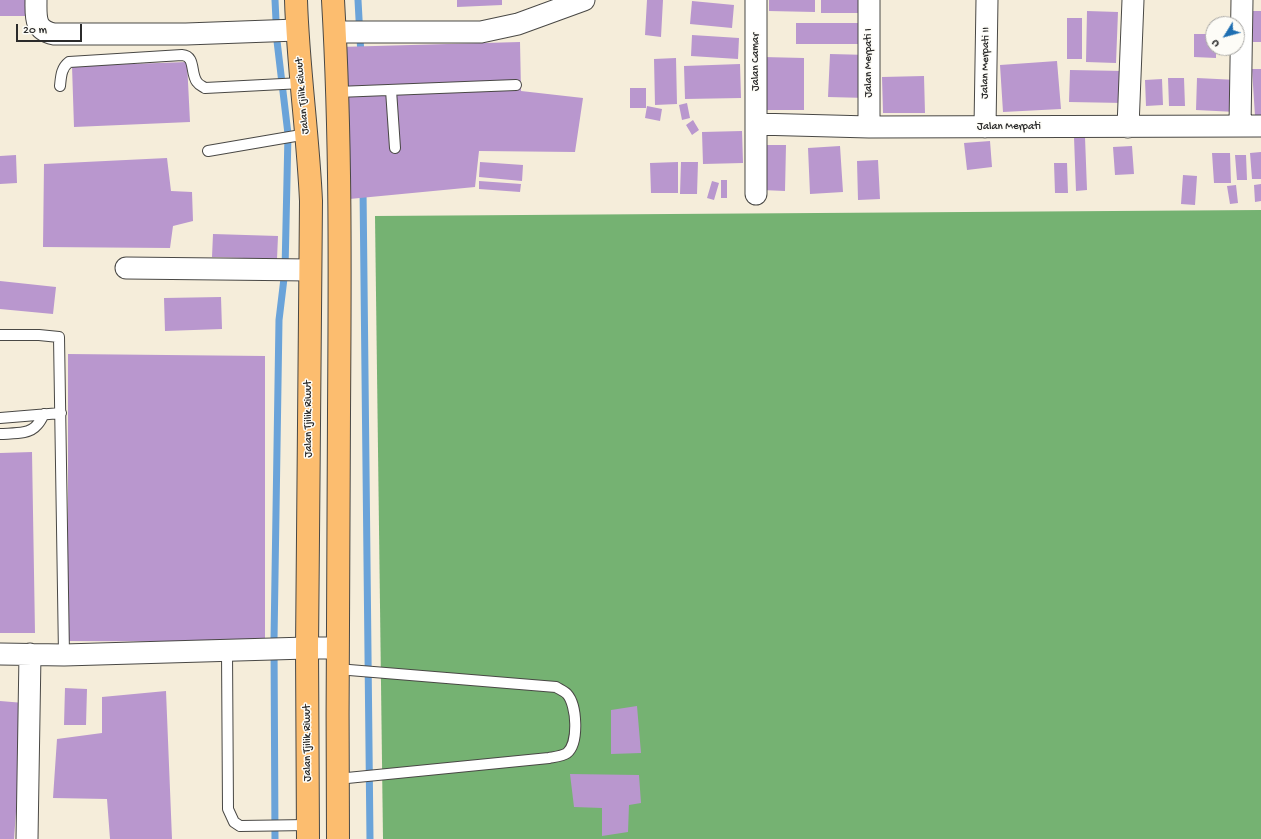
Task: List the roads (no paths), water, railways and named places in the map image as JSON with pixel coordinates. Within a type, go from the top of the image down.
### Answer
[{"type":"highway","name":"Jalan Tjilik Riwut","points":[[296,0],[297,30],[307,134],[311,201],[307,648],[308,832]]},
{"type":"highway","points":[[333,0],[337,92],[340,271],[337,659],[338,839]]},
{"type":"street","points":[[36,0],[36,20],[44,30],[54,34],[186,34],[297,30]]},
{"type":"street","points":[[335,32],[481,32],[518,24],[584,0]]},
{"type":"street","name":"Jalan Camar","points":[[756,0],[756,194]]},
{"type":"street","name":"Jalan Merpati I","points":[[869,0],[869,127]]},
{"type":"street","name":"Jalan Merpati II","points":[[985,127],[987,0]]},
{"type":"street","points":[[1128,126],[1133,0]]},
{"type":"street","points":[[1240,126],[1242,0]]},
{"type":"street","name":"Jalan Merpati","points":[[756,124],[869,127],[1261,126]]},
{"type":"street","points":[[126,268],[310,270]]},
{"type":"street","points":[[0,654],[64,655],[307,648],[337,659]]},
{"type":"street","points":[[27,839],[30,654]]},
{"type":"lane","points":[[60,86],[62,69],[69,62],[182,55],[187,55],[190,58],[196,80],[205,88],[302,83]]},
{"type":"lane","points":[[337,92],[516,85]]},
{"type":"lane","points":[[391,90],[395,148]]},
{"type":"lane","points":[[208,151],[307,134]]},
{"type":"lane","points":[[0,335],[39,335],[59,337],[64,655]]},
{"type":"lane","points":[[0,418],[61,413]]},
{"type":"lane","points":[[0,434],[27,432],[38,424],[44,414]]},
{"type":"lane","points":[[227,651],[228,809],[234,822],[240,826],[308,832]]},
{"type":"lane","points":[[337,659],[556,687],[567,695],[574,711],[575,732],[572,745],[566,753],[549,758],[337,779]]},
{"type":"waterway","points":[[275,0],[277,41],[288,134],[285,270],[279,320],[274,640],[275,839]]},
{"type":"waterway","points":[[358,0],[361,56]]},
{"type":"waterway","points":[[363,188],[370,839]]}]
